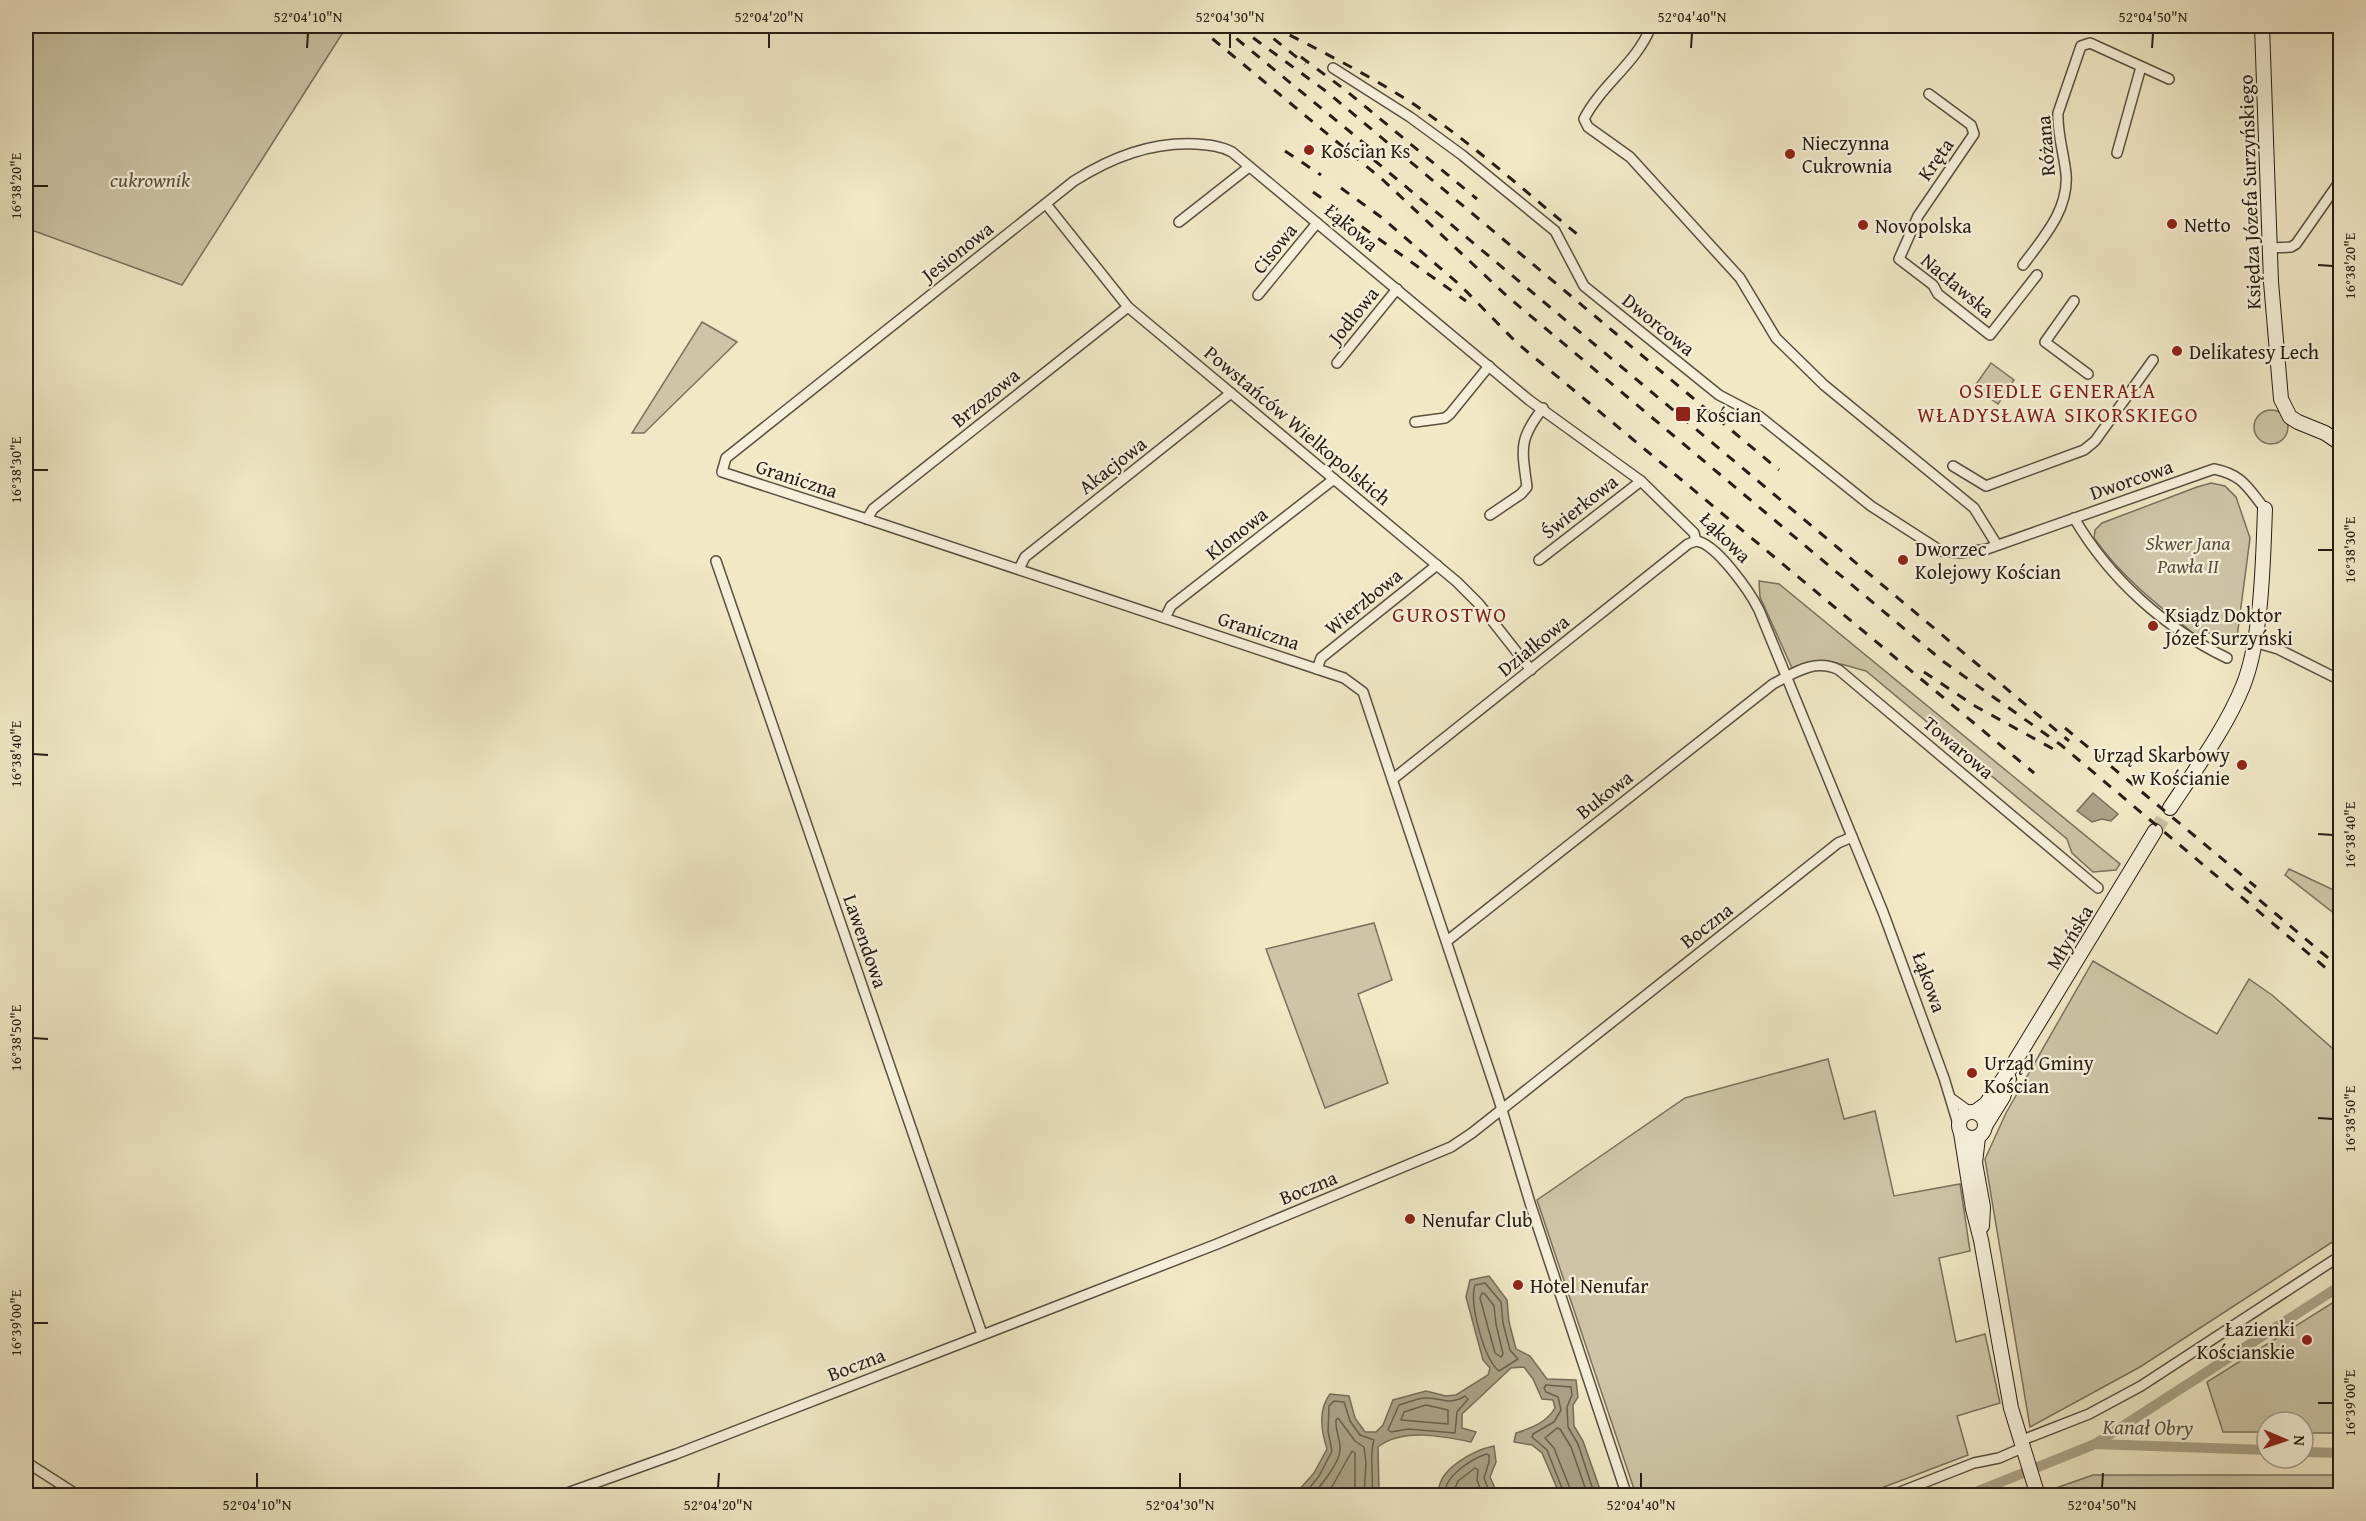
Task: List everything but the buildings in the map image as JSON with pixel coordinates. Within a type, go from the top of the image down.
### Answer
[{"type":"street","points":[[1651,26],[1647,39],[1590,107],[1584,119],[1588,127],[1630,157],[1740,278],[1776,338],[1824,386],[1974,508],[1997,545]]},
{"type":"street","name":"Księdza Józefa Surzyńskiego","points":[[2262,26],[2269,248],[2281,399],[2288,415],[2340,443]]},
{"type":"street","name":"Różana","points":[[2023,265],[2050,229],[2062,204],[2066,175],[2058,113],[2081,46],[2090,44],[2169,80]]},
{"type":"street","points":[[2117,153],[2141,67]]},
{"type":"street","name":"Dworcowa","points":[[1333,68],[1410,117],[1471,162],[1555,231],[1584,286],[1719,395],[1759,416],[1871,506],[1941,550],[1969,553],[1997,545],[2214,469],[2230,472],[2238,477],[2265,509]]},
{"type":"street","name":"Kręta","points":[[1929,94],[1971,125],[1974,134],[1931,197]]},
{"type":"street","name":"Jesionowa","points":[[722,472],[726,458],[1074,181],[1106,162],[1140,149],[1162,145],[1194,144],[1222,147],[1249,167]]},
{"type":"street","points":[[1179,222],[1249,167]]},
{"type":"street","name":"Łąkowa","points":[[1249,167],[1529,400],[1641,481],[1694,533],[1696,541],[1705,543],[1737,575],[1751,594],[1896,945],[1952,1099],[1960,1129],[2011,1408],[2038,1493]]},
{"type":"street","points":[[2269,248],[2291,247],[2296,244],[2340,181]]},
{"type":"street","name":"Nacławska","points":[[1931,197],[1918,216],[1899,259],[1934,285],[1938,294],[1990,335],[2037,275]]},
{"type":"street","name":"Powstańców Wielkopolskich","points":[[1046,204],[1128,307],[1437,565],[1479,604],[1531,670]]},
{"type":"street","name":"Cisowa","points":[[1258,295],[1317,223]]},
{"type":"street","name":"Jodłowa","points":[[1337,363],[1397,289]]},
{"type":"street","points":[[2074,301],[2045,342],[2088,374]]},
{"type":"street","name":"Brzozowa","points":[[867,519],[873,509],[1128,307]]},
{"type":"street","points":[[1953,466],[1986,486],[2084,450],[2095,441],[2153,360]]},
{"type":"street","points":[[1415,422],[1445,418],[1489,366]]},
{"type":"street","name":"Akacjowa","points":[[1019,569],[1025,557],[1231,393]]},
{"type":"street","points":[[1490,514],[1521,494],[1527,487],[1523,439],[1530,424],[1543,408]]},
{"type":"street","name":"Graniczna","points":[[722,472],[1344,678],[1363,692],[1502,1110],[1530,1206],[1628,1496]]},
{"type":"street","name":"Klonowa","points":[[1165,618],[1171,606],[1334,479]]},
{"type":"street","name":"Świerkowa","points":[[1539,560],[1641,481]]},
{"type":"street","points":[[2170,808],[2240,692],[2248,671],[2254,642],[2265,509]]},
{"type":"street","points":[[2074,518],[2099,557],[2134,594],[2186,636],[2227,658]]},
{"type":"street","name":"Działkowa","points":[[1393,779],[1688,544],[1696,541]]},
{"type":"street","name":"Lawendowa","points":[[716,561],[982,1334]]},
{"type":"street","name":"Wierzbowa","points":[[1317,669],[1322,658],[1437,565]]},
{"type":"street","points":[[2254,642],[2278,649],[2340,681]]},
{"type":"street","name":"Towarowa","points":[[1786,677],[1817,665],[1828,665],[1839,670],[2098,888]]},
{"type":"street","name":"Bukowa","points":[[1447,942],[1773,684],[1786,677]]},
{"type":"street","name":"Młyńska","points":[[1972,1112],[1986,1104],[2014,1063],[2155,831]]},
{"type":"street","name":"Boczna","points":[[558,1496],[705,1443],[1217,1244],[1451,1147],[1502,1110],[1838,843],[1852,837]]},
{"type":"street","name":"Młyńska","points":[[1981,1131],[2003,1097],[2014,1063]]},
{"type":"street","points":[[1952,1099],[1982,1117],[1981,1131],[1969,1138],[1960,1129],[1962,1116],[1972,1112]]},
{"type":"street","name":"Łąkowa","points":[[1981,1131],[1975,1163],[1983,1207],[1981,1240]]},
{"type":"street","points":[[1890,1496],[1974,1463],[1999,1458],[2089,1414],[2141,1386],[2340,1256]]},
{"type":"street","points":[[26,1462],[79,1496]]},
{"type":"green space","name":"cukrownik","points":[[26,26],[347,26],[182,285],[26,228]]},
{"type":"green space","points":[[702,322],[737,342],[644,433],[632,433]]},
{"type":"green space","points":[[1991,363],[2014,380],[1998,404],[1974,387]]},
{"type":"green space","points":[[2271,410],[2283,415],[2288,427],[2283,439],[2271,444],[2259,439],[2254,427],[2259,415]]},
{"type":"green space","name":"Skwer Jana Pawła II","points":[[2211,483],[2225,486],[2236,497],[2250,538],[2236,645],[2203,630],[2198,637],[2129,579],[2094,538],[2095,530],[2102,523]]},
{"type":"green space","points":[[1759,581],[1779,584],[2120,864],[2116,870],[2093,872],[2072,853],[2067,839],[1866,671],[1829,661],[1813,661],[1792,668],[1760,597]]},
{"type":"green space","points":[[2289,869],[2340,893],[2340,918],[2285,875]]},
{"type":"green space","points":[[1374,923],[1392,980],[1358,994],[1388,1083],[1325,1108],[1266,949]]},
{"type":"green space","points":[[2093,961],[2217,1034],[2249,979],[2272,995],[2340,1055],[2340,1237],[2140,1367],[2030,1427],[1985,1159],[2006,1113]]},
{"type":"green space","points":[[1828,1059],[1844,1119],[1875,1111],[1894,1196],[1960,1184],[1970,1251],[1939,1258],[1956,1342],[1985,1334],[2000,1403],[1957,1416],[1968,1455],[1863,1495],[1636,1495],[1537,1200],[1685,1098]]},
{"type":"green space","name":"Łazienki Kościanskie","points":[[2340,1298],[2340,1433],[2315,1433],[2315,1410],[2255,1410],[2255,1432],[2223,1432],[2207,1382]]},
{"type":"green space","points":[[2093,1475],[2340,1475],[2340,1495],[2059,1495],[2056,1488]]},
{"type":"water","points":[[2093,793],[2118,814],[2111,821],[2102,819],[2092,822],[2077,811]]},
{"type":"water","points":[[1489,1276],[1507,1300],[1509,1322],[1516,1349],[1530,1356],[1547,1379],[1576,1380],[1578,1397],[1573,1405],[1574,1426],[1583,1441],[1602,1495],[1560,1495],[1542,1453],[1532,1445],[1514,1442],[1516,1433],[1538,1424],[1555,1408],[1553,1400],[1542,1399],[1533,1379],[1524,1367],[1511,1368],[1462,1414],[1462,1428],[1476,1432],[1471,1442],[1435,1436],[1410,1435],[1388,1441],[1378,1447],[1379,1491],[1377,1495],[1296,1495],[1314,1473],[1327,1449],[1323,1435],[1322,1413],[1330,1394],[1349,1396],[1355,1418],[1365,1432],[1376,1432],[1383,1425],[1393,1400],[1426,1391],[1446,1396],[1456,1395],[1488,1375],[1490,1368],[1483,1360],[1466,1297],[1470,1280]]},
{"type":"water","points":[[1494,1446],[1496,1462],[1490,1477],[1498,1495],[1439,1495],[1439,1486],[1449,1470],[1476,1452]]},
{"type":"waterway","points":[[2095,1444],[2340,1286]]},
{"type":"waterway","name":"Kanał Obry","points":[[1966,1496],[2095,1444],[2255,1450]]},
{"type":"waterway","name":"Kanał Obry","points":[[2315,1452],[2340,1453]]},
{"type":"tunnel","points":[[2155,831],[2170,808]]},
{"type":"railway","points":[[1197,26],[1383,180],[1508,297],[1944,662],[2061,745],[2340,980]]},
{"type":"railway","points":[[1221,26],[1387,162]]},
{"type":"railway","points":[[1237,26],[1327,92],[1779,470]]},
{"type":"railway","points":[[1258,26],[1305,64]]},
{"type":"railway","points":[[1272,26],[1360,72],[1434,118],[1478,151],[1583,239]]},
{"type":"railway","points":[[1301,57],[1344,89],[1477,199]]},
{"type":"railway","points":[[1285,151],[1321,175]]},
{"type":"railway","points":[[1374,160],[2069,741]]},
{"type":"railway","points":[[1341,188],[1381,217],[1460,285],[1517,343],[2034,773]]},
{"type":"railway","points":[[1313,192],[1466,301]]},
{"type":"railway","points":[[1924,672],[1975,706],[2055,750]]},
{"type":"railway","points":[[2065,728],[2256,887]]},
{"type":"railway","points":[[2244,887],[2340,968]]},
{"type":"place","name":"Kościan Ks","points":[[1309,150]]},
{"type":"place","name":"Nieczynna Cukrownia","points":[[1790,154]]},
{"type":"place","name":"Netto","points":[[2172,224]]},
{"type":"place","name":"Novopolska","points":[[1863,225]]},
{"type":"place","name":"Delikatesy Lech","points":[[2177,351]]},
{"type":"place","name":"Kościan","points":[[1683,414]]},
{"type":"place","name":"Dworzec Kolejowy Kościan","points":[[1903,560]]},
{"type":"place","name":"Ksiądz Doktor Józef Surzyński","points":[[2153,626]]},
{"type":"place","name":"Urząd Skarbowy w Kościanie","points":[[2242,765]]},
{"type":"place","name":"Urząd Gminy Kościan","points":[[1972,1073]]},
{"type":"place","name":"Nenufar Club","points":[[1410,1219]]},
{"type":"place","name":"Hotel Nenufar","points":[[1518,1285]]},
{"type":"place","name":"Łazienki Kościanskie","points":[[2307,1340]]},
{"type":"district","name":"OSIEDLE GENERAŁA WŁADYSŁAWA SIKORSKIEGO","points":[[2058,402]]},
{"type":"district","name":"GUROSTWO","points":[[1450,614]]}]
